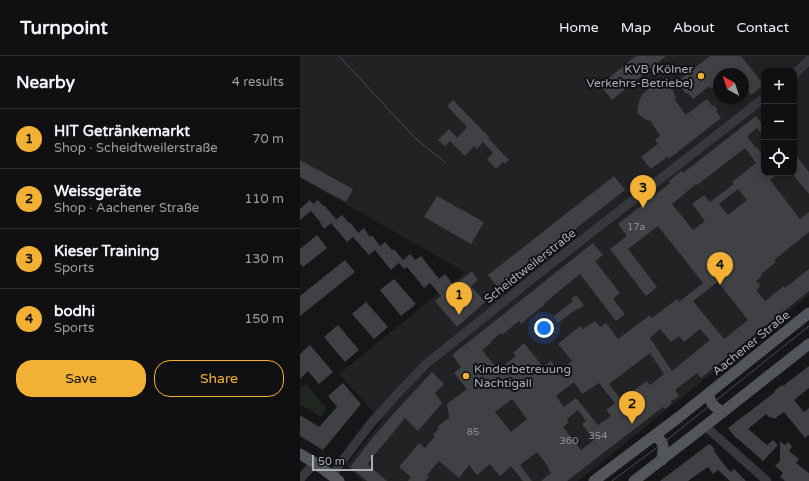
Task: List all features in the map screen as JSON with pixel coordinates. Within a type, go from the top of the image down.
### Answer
[{"type":"main road","name":"Aachener Straße","points":[[594,481],[655,436],[809,313]]},
{"type":"main road","points":[[634,481],[809,344]]},
{"type":"main road","name":"Aachener Straße","points":[[709,393],[712,404],[723,412]]},
{"type":"main road","points":[[655,436],[662,443],[662,460]]},
{"type":"main road","points":[[300,454],[336,478]]},
{"type":"street","points":[[797,72],[809,60]]},
{"type":"street","points":[[797,74],[809,68]]},
{"type":"street","name":"Scheidtweilerstraße","points":[[336,478],[339,465],[372,422],[426,364],[537,275],[761,100]]},
{"type":"street","points":[[705,426],[767,481]]},
{"type":"street","points":[[300,479],[315,463]]},
{"type":"shaded area","points":[[300,56],[809,56],[809,295],[578,481],[363,481],[346,466],[382,421],[339,374],[465,272],[300,178]]},
{"type":"shaded area","points":[[306,384],[327,409],[321,417],[300,404],[300,389]]},
{"type":"building","points":[[636,56],[666,56],[612,100],[600,85]]},
{"type":"building","name":"KVB (Kölner Verkehrs-Betriebe)","points":[[710,56],[741,56],[761,81],[761,87],[751,95],[749,92],[749,68],[713,68],[713,88],[708,87],[693,99],[688,93],[686,94],[679,84],[679,80]]},
{"type":"building","points":[[659,85],[672,87],[675,100],[686,115],[707,99],[712,106],[714,105],[718,110],[716,111],[721,118],[670,158],[667,157],[651,169],[641,157],[658,144],[655,140],[660,136],[650,120],[648,121],[637,113],[641,96],[647,90]]},
{"type":"building","points":[[453,100],[509,160],[505,164],[503,162],[496,169],[487,159],[493,153],[483,142],[477,149],[474,146],[465,156],[450,141],[445,146],[438,140],[449,129],[457,138],[467,127],[447,106]]},
{"type":"building","points":[[756,116],[761,122],[761,133],[757,128],[747,136],[761,153],[761,176],[775,176],[770,180],[800,219],[809,212],[809,232],[774,260],[776,262],[761,274],[762,276],[756,281],[761,286],[756,290],[765,301],[784,286],[785,288],[809,269],[809,291],[701,378],[697,373],[675,390],[679,396],[671,401],[672,403],[665,409],[663,407],[567,481],[541,481],[551,473],[537,452],[520,465],[532,481],[523,481],[511,466],[500,476],[490,464],[477,475],[469,465],[459,478],[439,461],[427,475],[429,477],[425,481],[408,481],[411,477],[399,467],[419,443],[425,448],[435,436],[433,435],[439,428],[437,427],[449,418],[447,404],[467,389],[454,373],[461,367],[452,355],[593,243],[603,255],[595,261],[620,293],[613,299],[625,314],[616,321],[580,274],[521,324],[519,321],[502,335],[501,333],[482,350],[498,370],[516,356],[513,353],[524,343],[543,367],[551,361],[558,371],[572,361],[558,344],[580,326],[583,329],[595,321],[600,327],[606,323],[618,339],[650,315],[652,318],[677,299],[679,302],[703,283],[658,226],[628,249],[657,287],[646,296],[610,249],[627,236],[618,224],[670,183],[669,181],[681,171],[683,173]],"holes":[[[745,148],[756,163],[732,182],[734,184],[710,202],[704,195],[692,204],[705,221],[693,230],[672,204],[696,184],[697,185]],[[738,189],[747,200],[728,215],[719,204]],[[718,282],[748,320],[724,339],[693,301]],[[660,329],[671,342],[679,336],[684,342],[700,329],[710,340],[672,371],[650,338]],[[650,353],[664,374],[650,385],[647,381],[621,400],[609,384]],[[574,382],[582,394],[599,383],[615,403],[606,410],[611,416],[598,425],[576,398],[564,407],[556,396]],[[512,399],[527,419],[511,432],[495,412]],[[578,410],[586,421],[582,424],[594,440],[581,450],[563,427],[569,422],[567,419]]]},
{"type":"building","points":[[797,157],[809,172],[809,194],[794,176],[797,176]]},
{"type":"building","points":[[300,160],[353,189],[346,202],[300,177]]},
{"type":"building","points":[[614,176],[625,190],[499,289],[488,275]]},
{"type":"building","points":[[437,196],[484,222],[471,244],[424,217]]},
{"type":"building","points":[[310,200],[313,204],[318,200],[336,219],[324,229],[311,211],[300,220],[300,209]]},
{"type":"building","points":[[342,215],[349,223],[350,222],[358,233],[364,228],[370,237],[372,235],[380,246],[385,242],[392,250],[394,249],[403,260],[410,254],[415,260],[421,256],[439,279],[445,274],[454,286],[472,271],[478,280],[471,286],[485,302],[457,327],[435,301],[441,296],[430,283],[424,288],[407,267],[404,269],[399,263],[391,270],[375,250],[369,255],[353,237],[347,242],[331,223]]},
{"type":"building","points":[[317,235],[327,248],[303,267],[300,263],[300,249]]},
{"type":"building","points":[[345,260],[355,272],[300,316],[300,296]]},
{"type":"building","points":[[394,279],[416,304],[401,316],[380,290]]},
{"type":"building","points":[[576,295],[584,305],[558,323],[554,316],[573,301],[571,299]]},
{"type":"building","points":[[366,302],[388,327],[374,339],[352,314]]},
{"type":"building","points":[[338,325],[359,350],[345,362],[324,337]]},
{"type":"building","points":[[310,345],[333,372],[319,384],[308,371],[300,379],[300,354]]},
{"type":"building","points":[[809,366],[809,388],[794,400],[804,412],[809,408],[809,435],[805,438],[784,412],[774,419],[772,417],[770,418],[766,414],[748,429],[767,445],[773,440],[778,445],[763,461],[736,438],[728,428],[775,392],[774,391]]},
{"type":"building","points":[[432,372],[444,384],[435,393],[442,403],[418,431],[405,418],[367,464],[387,481],[367,481],[350,467],[374,436]]},
{"type":"building","points":[[343,383],[361,404],[323,450],[300,436],[300,415],[319,427],[337,407],[328,396]]},
{"type":"building","points":[[780,441],[785,445],[788,442],[792,447],[789,451],[799,459],[796,463],[809,473],[809,481],[785,481],[780,477],[783,473],[775,466],[780,461]]},
{"type":"building","points":[[709,444],[731,472],[734,469],[746,481],[730,481],[718,470],[713,474],[708,467],[688,481],[660,481],[688,460]]},
{"type":"tram line","points":[[339,56],[416,139],[446,163]]},
{"type":"tram line","points":[[612,481],[663,443],[809,326]]},
{"type":"place","name":"KVB (Kölner Verkehrs-Betriebe)","points":[[701,76]]},
{"type":"place","name":"Kieser Training","points":[[643,208]]},
{"type":"place","name":"bodhi","points":[[720,285]]},
{"type":"place","name":"HIT Getränkemarkt","points":[[459,315]]},
{"type":"place","name":"Kinderbetreuung Nachtigall","points":[[466,376]]},
{"type":"place","name":"Weissgeräte","points":[[632,424]]}]
